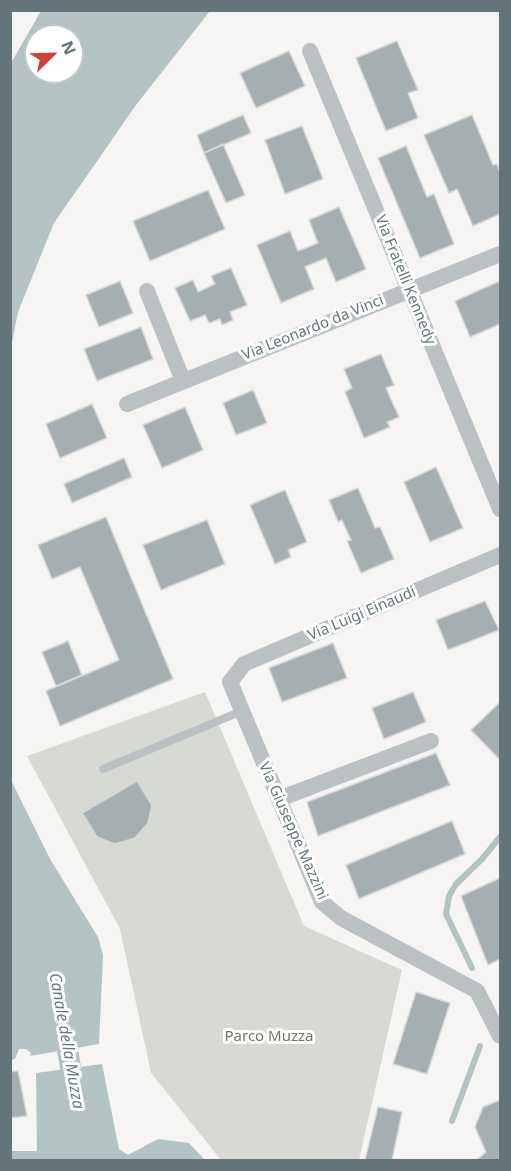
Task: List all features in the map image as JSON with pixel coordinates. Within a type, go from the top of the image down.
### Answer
[{"type":"street","name":"Via Fratelli Kennedy","points":[[310,51],[501,509]]},
{"type":"street","name":"Via Leonardo da Vinci","points":[[127,404],[501,254]]},
{"type":"street","points":[[147,291],[183,381]]},
{"type":"street","name":"Via Luigi Einaudi","points":[[230,682],[243,664],[501,555]]},
{"type":"street","name":"Via Giuseppe Mazzini","points":[[230,682],[322,902],[341,918],[477,991],[501,1036]]},
{"type":"street","points":[[279,799],[431,741]]},
{"type":"lane","points":[[102,769],[242,711]]},
{"type":"green space","name":"Parco Muzza","points":[[205,692],[304,926],[402,970],[359,1160],[221,1160],[151,1073],[120,929],[27,756]]},
{"type":"water","points":[[41,11],[210,11],[136,105],[54,223],[18,312],[11,348],[11,63],[24,40],[24,84],[84,84],[84,24],[34,24]]},
{"type":"water","points":[[11,780],[50,859],[98,937],[103,955],[99,1044],[30,1056],[31,1053],[26,1049],[19,1049],[15,1059],[11,1060]]},
{"type":"water","points":[[102,1064],[119,1149],[128,1155],[158,1139],[189,1143],[205,1160],[11,1160],[11,1151],[37,1151],[36,1073]]},
{"type":"building","points":[[397,41],[418,90],[408,93],[418,118],[386,131],[356,58]]},
{"type":"building","points":[[289,51],[305,86],[256,108],[240,73]]},
{"type":"building","points":[[243,115],[251,133],[204,153],[197,135]]},
{"type":"building","points":[[472,115],[493,165],[497,164],[500,173],[500,214],[473,226],[457,189],[449,193],[424,135]]},
{"type":"building","points":[[302,126],[323,179],[285,194],[265,140]]},
{"type":"building","points":[[223,144],[245,195],[226,203],[204,153]]},
{"type":"building","points":[[406,146],[427,197],[434,194],[454,244],[420,258],[378,158]]},
{"type":"building","points":[[208,190],[225,229],[150,261],[133,221]]},
{"type":"building","points":[[339,207],[366,269],[336,282],[326,258],[305,267],[314,289],[281,303],[257,245],[290,231],[298,251],[318,243],[309,220]]},
{"type":"building","points":[[231,268],[247,305],[230,312],[233,320],[222,325],[220,319],[209,323],[205,315],[190,321],[175,288],[193,280],[198,292],[215,284],[211,276]]},
{"type":"building","points":[[120,281],[133,313],[99,327],[86,295]]},
{"type":"building","points":[[500,281],[500,324],[470,337],[455,301]]},
{"type":"building","points":[[141,327],[153,359],[97,381],[84,349]]},
{"type":"building","points":[[381,354],[394,385],[386,388],[399,417],[387,422],[390,427],[364,438],[345,392],[352,388],[344,369]]},
{"type":"building","points":[[253,390],[267,423],[236,435],[223,403]]},
{"type":"building","points":[[92,404],[107,438],[60,458],[46,424]]},
{"type":"building","points":[[185,407],[203,450],[162,468],[143,425]]},
{"type":"building","points":[[124,458],[132,477],[72,503],[64,484]]},
{"type":"building","points":[[436,467],[463,528],[430,542],[404,482]]},
{"type":"building","points":[[358,488],[375,528],[380,527],[394,559],[361,573],[347,541],[351,540],[342,520],[338,522],[329,500]]},
{"type":"building","points":[[285,490],[307,542],[288,550],[291,557],[275,564],[250,505]]},
{"type":"building","points":[[106,517],[173,679],[60,726],[46,691],[119,660],[80,567],[52,579],[38,545]]},
{"type":"building","points":[[207,520],[225,564],[161,590],[143,545]]},
{"type":"building","points":[[485,601],[499,630],[448,650],[436,620]]},
{"type":"building","points":[[68,641],[82,675],[56,686],[42,652]]},
{"type":"building","points":[[333,643],[347,678],[282,702],[269,668]]},
{"type":"building","points":[[413,692],[426,722],[384,739],[372,708]]},
{"type":"building","points":[[500,702],[500,760],[471,730]]},
{"type":"building","points":[[436,753],[450,785],[318,836],[307,802]]},
{"type":"building","points":[[137,781],[152,805],[148,823],[135,838],[115,844],[97,837],[82,813]]},
{"type":"building","points":[[452,821],[465,854],[359,899],[346,865]]},
{"type":"building","points":[[500,878],[500,959],[488,965],[461,896]]},
{"type":"building","points":[[416,992],[450,1003],[427,1074],[393,1064]]},
{"type":"building","points":[[18,1071],[27,1116],[10,1118],[10,1072]]},
{"type":"building","points":[[500,1100],[500,1160],[477,1160],[486,1152],[475,1127],[483,1107]]},
{"type":"building","points":[[378,1107],[402,1112],[392,1160],[365,1160]]},
{"type":"waterway","points":[[472,968],[446,914],[449,896],[456,884],[482,859],[500,837]]},
{"type":"waterway","name":"Canale della Muzza","points":[[63,1022],[75,1095]]},
{"type":"waterway","points":[[452,1121],[480,1046]]}]
